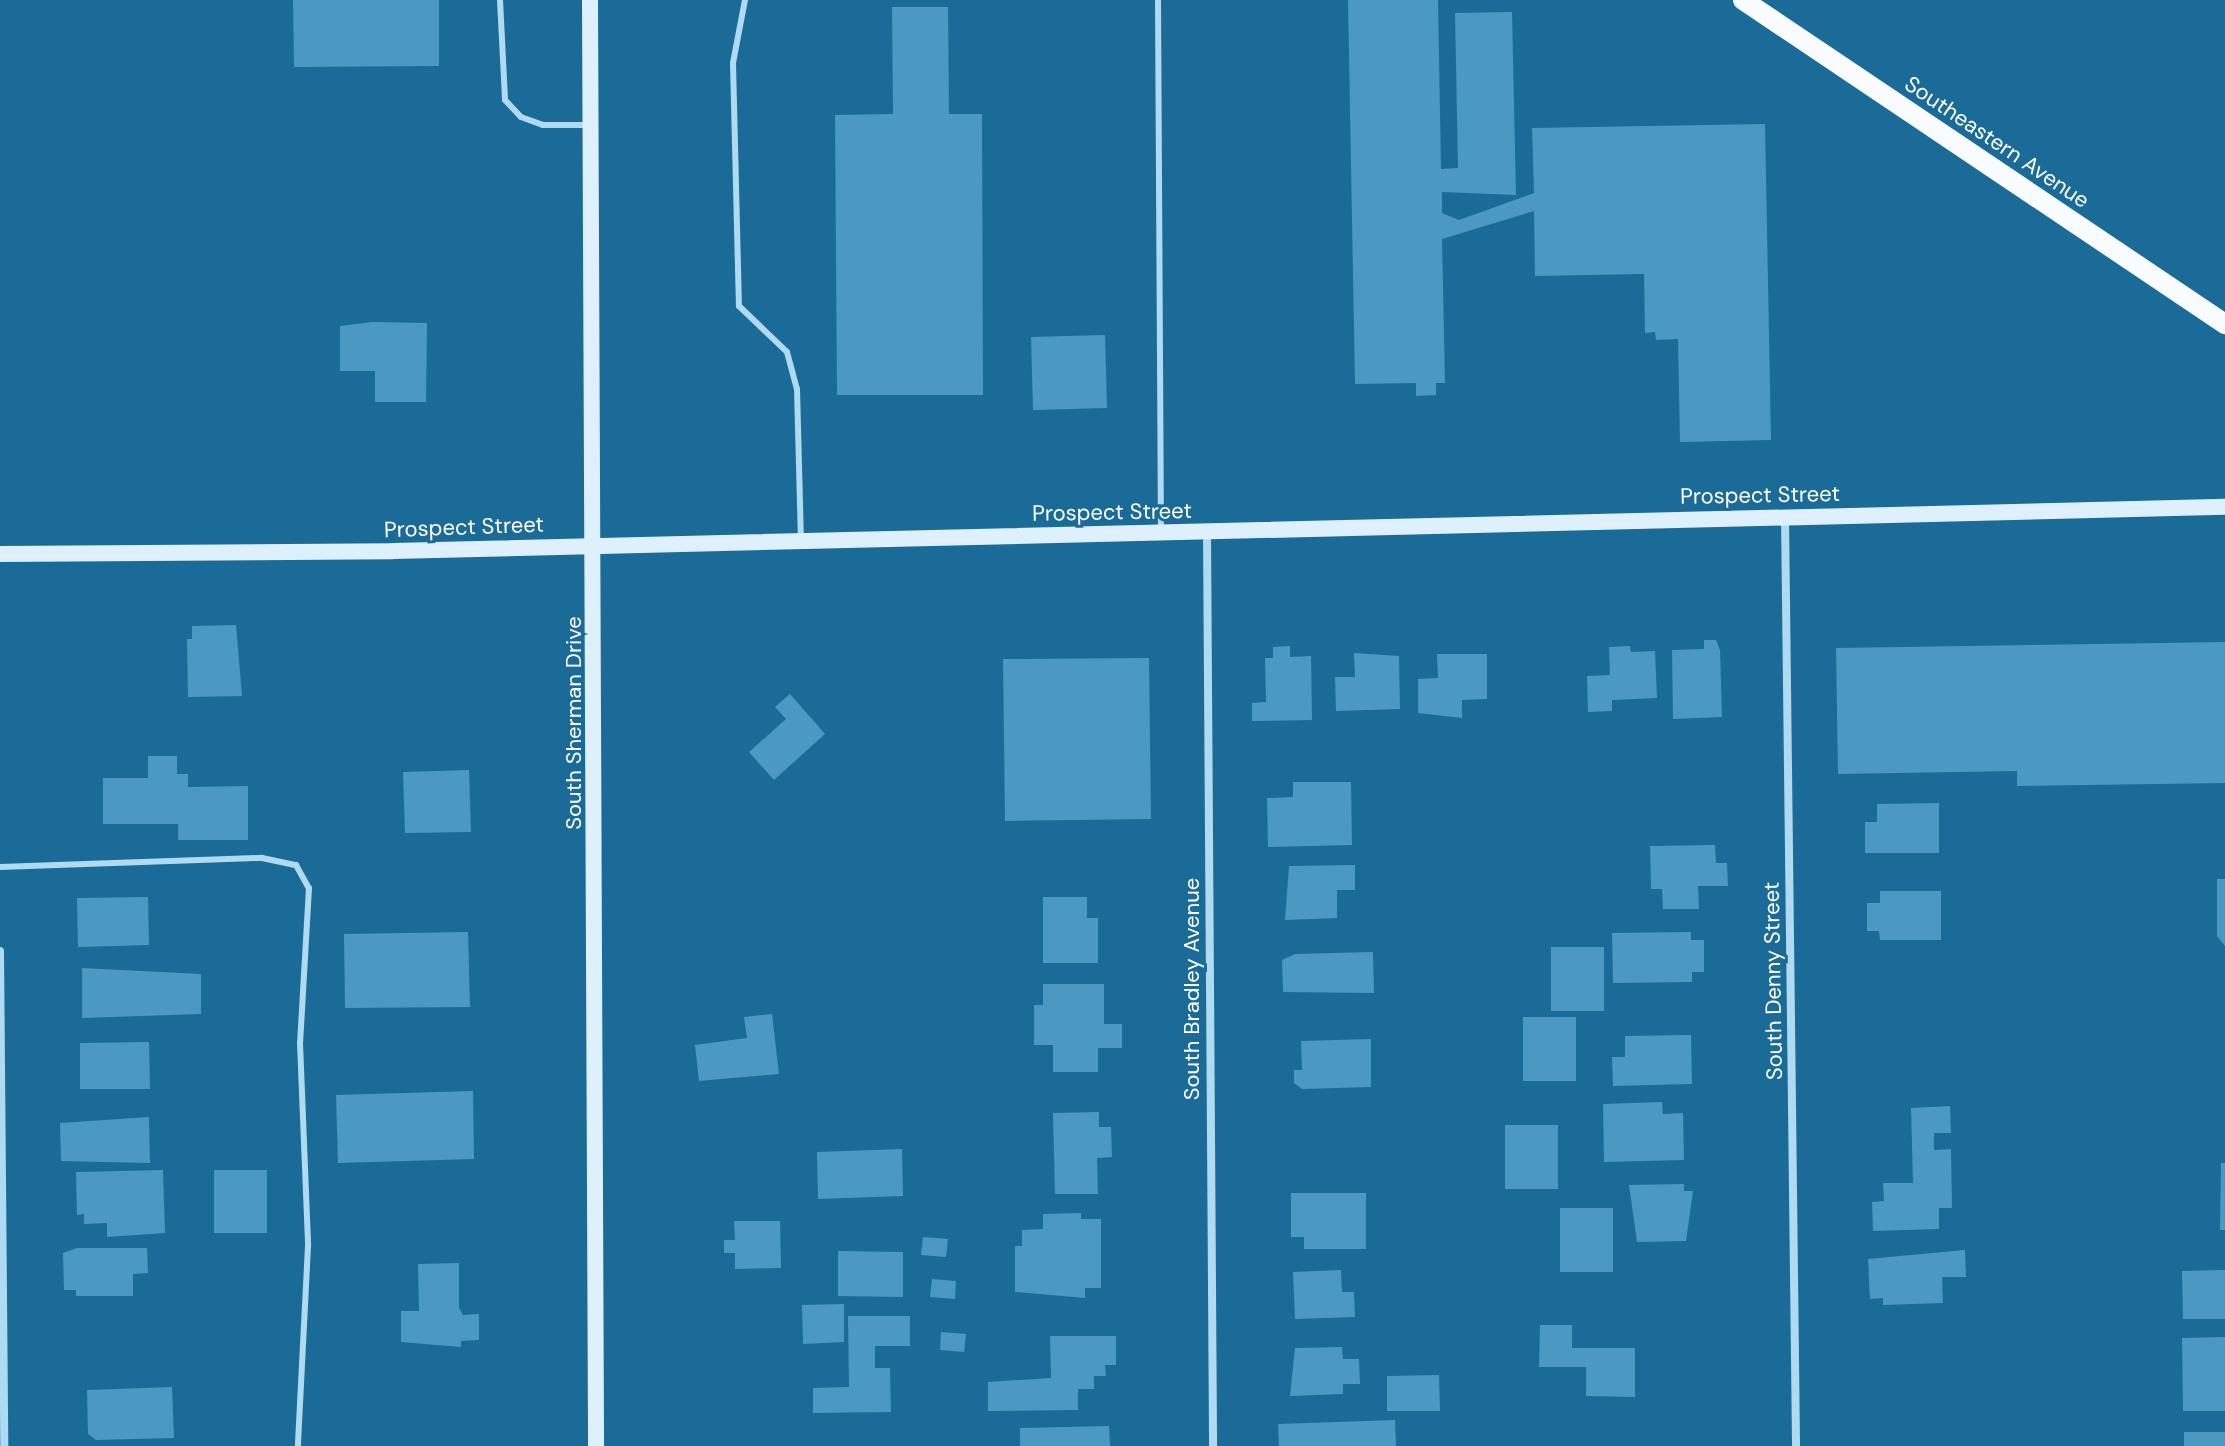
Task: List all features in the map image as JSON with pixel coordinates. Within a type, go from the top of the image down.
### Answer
[{"type":"main road","name":"South Sherman Drive","points":[[590,0],[596,545],[596,1446]]},
{"type":"main road","name":"Southeastern Avenue","points":[[1743,0],[2225,324]]},
{"type":"main road","name":"Prospect Street","points":[[0,554],[801,541],[2225,507]]},
{"type":"street","name":"South Denny Street","points":[[1785,516],[1796,1446]]},
{"type":"street","name":"South Bradley Avenue","points":[[1207,532],[1213,1446]]},
{"type":"street","points":[[0,951],[4,1446]]},
{"type":"lane","points":[[500,0],[505,100],[521,117],[543,125],[592,124]]},
{"type":"lane","points":[[745,0],[733,63],[739,306],[787,352],[794,377],[801,541]]},
{"type":"lane","points":[[1158,0],[1161,533]]},
{"type":"lane","points":[[0,867],[262,858],[296,865],[309,888],[300,1043],[308,1246],[298,1446]]},
{"type":"building","points":[[293,0],[439,0],[439,66],[294,67]]},
{"type":"building","points":[[1348,0],[1438,0],[1441,169],[1458,168],[1455,13],[1512,12],[1516,195],[1442,192],[1442,213],[1459,220],[1534,193],[1532,128],[1765,124],[1771,440],[1680,442],[1678,339],[1656,340],[1655,332],[1645,333],[1644,274],[1535,276],[1534,211],[1442,239],[1445,383],[1436,383],[1436,395],[1416,396],[1416,383],[1355,384]]},
{"type":"building","points":[[892,7],[948,7],[949,114],[982,114],[983,395],[837,395],[835,115],[893,114]]},
{"type":"building","points":[[373,322],[427,323],[426,402],[375,402],[375,371],[340,371],[340,326]]},
{"type":"building","points":[[1105,335],[1107,408],[1033,410],[1031,337]]},
{"type":"building","points":[[236,625],[242,696],[188,697],[187,639],[192,639],[192,626]]},
{"type":"building","points":[[1704,640],[1716,640],[1720,650],[1722,717],[1673,719],[1672,650],[1704,649]]},
{"type":"building","points":[[2225,642],[2225,783],[2017,786],[2017,771],[1838,774],[1836,648]]},
{"type":"building","points":[[1290,646],[1290,657],[1311,656],[1312,720],[1252,721],[1252,703],[1266,702],[1265,658],[1273,658],[1273,647]]},
{"type":"building","points":[[1630,646],[1631,652],[1655,651],[1657,698],[1612,700],[1612,711],[1588,712],[1587,676],[1610,675],[1609,647]]},
{"type":"building","points":[[1354,653],[1399,656],[1400,709],[1336,711],[1335,677],[1355,677]]},
{"type":"building","points":[[1437,654],[1487,654],[1487,699],[1462,700],[1462,718],[1418,713],[1418,679],[1438,678]]},
{"type":"building","points":[[1149,658],[1151,819],[1005,821],[1003,659]]},
{"type":"building","points":[[790,694],[825,734],[774,780],[749,752],[786,719],[775,707]]},
{"type":"building","points":[[148,756],[177,756],[177,774],[188,774],[188,787],[248,786],[248,840],[178,840],[178,824],[103,824],[103,778],[148,778]]},
{"type":"building","points":[[469,770],[471,832],[405,833],[403,772]]},
{"type":"building","points":[[1293,782],[1351,782],[1352,845],[1268,847],[1267,798],[1293,797]]},
{"type":"building","points":[[1939,803],[1939,853],[1865,853],[1865,822],[1877,822],[1877,804]]},
{"type":"building","points":[[1715,845],[1716,863],[1727,863],[1728,886],[1698,886],[1699,909],[1663,909],[1662,889],[1651,889],[1650,846]]},
{"type":"building","points":[[1355,865],[1355,890],[1337,890],[1337,918],[1285,920],[1289,866]]},
{"type":"building","points":[[2217,879],[2225,879],[2225,946],[2217,936]]},
{"type":"building","points":[[1880,891],[1941,891],[1941,940],[1880,940],[1879,931],[1867,931],[1867,903],[1880,903]]},
{"type":"building","points":[[148,897],[149,945],[78,947],[77,898]]},
{"type":"building","points":[[1043,897],[1087,897],[1087,918],[1098,918],[1098,963],[1043,963]]},
{"type":"building","points":[[468,932],[470,1007],[345,1008],[344,934]]},
{"type":"building","points":[[1691,932],[1691,940],[1704,940],[1704,972],[1692,972],[1692,982],[1613,983],[1612,933]]},
{"type":"building","points":[[1551,947],[1604,947],[1604,1011],[1551,1011]]},
{"type":"building","points":[[1373,952],[1374,993],[1283,992],[1282,960],[1295,954]]},
{"type":"building","points":[[82,968],[201,974],[201,1014],[82,1018]]},
{"type":"building","points":[[1043,984],[1104,984],[1104,1024],[1122,1024],[1122,1048],[1098,1048],[1098,1072],[1053,1072],[1053,1045],[1034,1045],[1034,1005],[1043,1005]]},
{"type":"building","points":[[772,1014],[779,1074],[699,1081],[695,1045],[747,1038],[744,1017]]},
{"type":"building","points":[[1523,1017],[1576,1017],[1576,1081],[1523,1081]]},
{"type":"building","points":[[1691,1035],[1692,1084],[1613,1086],[1612,1057],[1625,1057],[1625,1036]]},
{"type":"building","points":[[1371,1039],[1371,1087],[1302,1089],[1294,1083],[1294,1070],[1302,1070],[1301,1041]]},
{"type":"building","points":[[149,1042],[150,1089],[80,1089],[80,1043]]},
{"type":"building","points":[[473,1091],[474,1159],[338,1163],[336,1095]]},
{"type":"building","points":[[1662,1102],[1663,1114],[1683,1113],[1684,1160],[1604,1162],[1603,1104]]},
{"type":"building","points":[[1950,1106],[1951,1133],[1934,1133],[1934,1150],[1951,1149],[1952,1208],[1939,1208],[1939,1229],[1873,1231],[1872,1202],[1884,1201],[1883,1183],[1913,1183],[1911,1108]]},
{"type":"building","points":[[1099,1112],[1099,1127],[1111,1127],[1112,1157],[1097,1158],[1098,1194],[1055,1194],[1053,1113]]},
{"type":"building","points":[[149,1117],[150,1163],[61,1161],[60,1123]]},
{"type":"building","points":[[1505,1125],[1558,1125],[1558,1189],[1505,1189]]},
{"type":"building","points":[[902,1149],[903,1196],[818,1199],[817,1152]]},
{"type":"building","points":[[2221,1163],[2225,1163],[2225,1230],[2220,1230]]},
{"type":"building","points":[[163,1170],[165,1233],[107,1237],[107,1223],[84,1224],[84,1214],[77,1215],[76,1172]]},
{"type":"building","points":[[214,1170],[267,1170],[267,1233],[214,1233]]},
{"type":"building","points":[[1684,1184],[1684,1191],[1693,1191],[1686,1241],[1637,1242],[1629,1185]]},
{"type":"building","points":[[1291,1193],[1366,1193],[1366,1249],[1304,1249],[1304,1237],[1291,1237]]},
{"type":"building","points":[[1560,1208],[1613,1208],[1613,1272],[1560,1272]]},
{"type":"building","points":[[1081,1213],[1081,1219],[1101,1219],[1101,1288],[1085,1288],[1085,1298],[1015,1292],[1015,1246],[1022,1246],[1022,1230],[1043,1229],[1043,1214]]},
{"type":"building","points":[[734,1221],[780,1221],[781,1268],[735,1269],[735,1253],[724,1253],[724,1240],[735,1240]]},
{"type":"building","points":[[923,1237],[948,1239],[946,1257],[921,1255]]},
{"type":"building","points":[[77,1248],[147,1248],[148,1273],[133,1274],[133,1296],[76,1296],[76,1290],[64,1290],[63,1253]]},
{"type":"building","points":[[1965,1250],[1966,1277],[1942,1277],[1943,1303],[1883,1305],[1883,1298],[1870,1299],[1868,1259]]},
{"type":"building","points":[[838,1251],[903,1252],[903,1297],[838,1296]]},
{"type":"building","points":[[459,1263],[459,1308],[463,1315],[479,1314],[479,1340],[461,1341],[461,1347],[401,1342],[401,1311],[419,1311],[418,1264]]},
{"type":"building","points":[[1341,1270],[1342,1292],[1354,1292],[1355,1317],[1295,1319],[1293,1272]]},
{"type":"building","points":[[2225,1270],[2225,1319],[2183,1319],[2182,1271]]},
{"type":"building","points":[[932,1279],[956,1281],[955,1299],[930,1297]]},
{"type":"building","points":[[844,1304],[844,1342],[803,1344],[802,1305]]},
{"type":"building","points":[[848,1316],[910,1316],[910,1346],[875,1346],[875,1368],[890,1368],[891,1412],[813,1413],[813,1388],[849,1387]]},
{"type":"building","points":[[1540,1325],[1572,1325],[1572,1348],[1635,1348],[1635,1397],[1586,1396],[1586,1367],[1539,1367]]},
{"type":"building","points":[[941,1332],[966,1334],[964,1352],[940,1350]]},
{"type":"building","points":[[1050,1336],[1116,1336],[1116,1365],[1105,1365],[1106,1376],[1094,1376],[1094,1389],[1078,1389],[1078,1410],[988,1411],[988,1382],[1051,1378]]},
{"type":"building","points":[[2225,1337],[2225,1411],[2183,1411],[2182,1338]]},
{"type":"building","points":[[1342,1347],[1343,1359],[1359,1359],[1360,1384],[1343,1384],[1343,1394],[1290,1396],[1295,1348]]},
{"type":"building","points":[[1439,1375],[1440,1411],[1387,1411],[1387,1376]]},
{"type":"building","points":[[172,1387],[174,1438],[96,1440],[88,1434],[87,1390]]},
{"type":"building","points":[[1395,1420],[1396,1446],[1279,1446],[1278,1424]]},
{"type":"building","points":[[1109,1426],[1110,1446],[1020,1446],[1020,1428]]},
{"type":"building","points":[[2184,1432],[2225,1432],[2225,1446],[2184,1446]]}]
